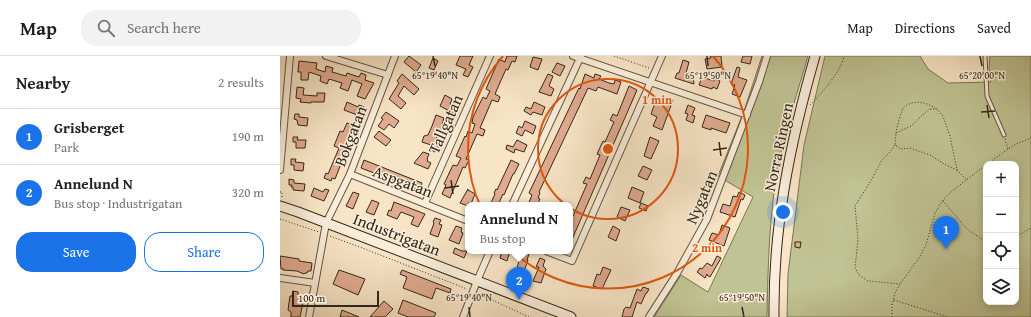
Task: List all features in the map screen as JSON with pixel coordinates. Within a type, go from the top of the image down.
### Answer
[{"type":"street","points":[[280,170],[290,56]]},
{"type":"street","points":[[326,56],[388,75]]},
{"type":"street","name":"Bokgatan","points":[[309,317],[326,223],[350,174],[395,56]]},
{"type":"street","name":"Tallgatan","points":[[424,203],[490,56]]},
{"type":"street","points":[[573,56],[580,57],[747,115]]},
{"type":"street","points":[[554,254],[572,261],[662,56]]},
{"type":"street","name":"Nygatan","points":[[649,317],[676,275],[707,219],[747,115],[767,56]]},
{"type":"street","name":"Norra Ringen","points":[[774,317],[777,238],[785,179],[800,108],[814,56]]},
{"type":"street","points":[[513,202],[580,57]]},
{"type":"street","name":"Aspgatan","points":[[350,174],[465,220]]},
{"type":"street","name":"Industrigatan","points":[[280,206],[477,281],[555,314],[571,317]]},
{"type":"street","points":[[463,317],[489,254]]},
{"type":"street","points":[[280,278],[315,283]]},
{"type":"lane","points":[[985,56],[987,96],[1004,135]]},
{"type":"path","points":[[614,56],[656,70]]},
{"type":"path","points":[[800,108],[811,104],[838,72],[842,65],[844,56]]},
{"type":"path","points":[[900,284],[868,281],[859,275],[855,268],[858,239],[855,206],[882,160],[895,144],[896,128],[901,111],[904,107],[915,103],[930,104],[943,116],[950,136],[957,170]]},
{"type":"path","points":[[896,133],[911,126],[929,109],[937,109]]},
{"type":"path","points":[[1004,135],[1008,149]]},
{"type":"path","points":[[990,161],[1008,149],[1031,138]]},
{"type":"path","points":[[895,144],[901,148],[910,148],[930,155],[957,170],[967,180]]},
{"type":"path","points":[[892,317],[893,299],[900,284],[920,258],[926,246],[936,213],[943,200],[983,167]]},
{"type":"path","points":[[943,200],[967,229],[983,240]]},
{"type":"path","points":[[280,219],[378,254],[473,291],[529,317]]},
{"type":"path","points":[[1019,235],[1031,228]]},
{"type":"path","points":[[893,299],[948,317]]},
{"type":"green space","points":[[762,56],[808,56],[785,135],[773,200],[767,317],[654,317],[681,275],[708,292],[753,197],[718,176],[744,111]]},
{"type":"green space","points":[[825,56],[920,56],[928,69],[948,83],[991,82],[989,67],[990,56],[1031,56],[1031,317],[787,317],[788,274],[804,145]]},
{"type":"building","points":[[409,56],[421,65],[416,72],[404,62]]},
{"type":"building","points":[[460,56],[473,56],[469,65],[473,67],[468,77],[463,75],[466,69],[456,65]]},
{"type":"building","points":[[507,56],[517,56],[515,62],[512,61],[508,70],[506,69],[495,94],[500,97],[498,102],[492,100],[480,128],[485,130],[483,136],[477,134],[466,159],[469,160],[465,168],[463,167],[450,198],[442,194],[446,185],[444,184],[453,165],[457,166],[461,158],[456,156],[465,136],[466,137],[468,131],[472,133],[475,124],[472,123],[473,117],[483,97],[486,99],[490,91],[486,89],[499,59],[505,62]]},
{"type":"building","points":[[710,56],[721,56],[722,67],[707,69],[705,59],[711,58]]},
{"type":"building","points":[[743,56],[752,56],[750,64],[741,62]]},
{"type":"building","points":[[533,57],[542,59],[538,70],[530,67]]},
{"type":"building","points":[[433,58],[438,61],[434,70],[429,68]]},
{"type":"building","points":[[683,60],[689,62],[685,77],[693,76],[694,84],[675,78],[677,73],[679,73]]},
{"type":"building","points":[[299,61],[317,63],[316,69],[325,72],[326,66],[333,68],[332,72],[346,76],[347,73],[359,77],[361,73],[366,75],[365,80],[374,83],[365,99],[357,96],[362,84],[352,80],[348,91],[340,88],[342,83],[329,79],[327,84],[320,81],[321,76],[309,72],[308,80],[301,80],[301,72],[298,72]]},
{"type":"building","points":[[557,63],[565,66],[560,76],[552,72]]},
{"type":"building","points":[[737,67],[740,68],[738,77],[747,80],[740,97],[732,94],[735,85],[731,84]]},
{"type":"building","points":[[402,74],[419,89],[414,95],[404,86],[398,96],[406,103],[401,109],[389,99],[399,83],[397,81]]},
{"type":"building","points":[[548,74],[553,76],[549,86],[554,89],[551,96],[539,92]]},
{"type":"building","points":[[585,74],[594,78],[595,74],[601,76],[599,79],[609,83],[614,84],[615,80],[621,82],[617,94],[598,87],[596,91],[588,88],[539,192],[538,198],[540,199],[538,202],[529,202],[532,195],[529,193],[579,88],[580,89]]},
{"type":"building","points":[[702,77],[714,81],[715,79],[720,81],[717,89],[699,85]]},
{"type":"building","points":[[629,86],[637,90],[573,237],[573,216],[587,184],[583,183],[586,177],[590,179],[600,155],[597,154],[603,141],[605,142],[614,122],[610,120],[613,114],[617,116]]},
{"type":"building","points":[[297,87],[304,88],[303,95],[317,96],[317,93],[325,93],[324,102],[300,102],[301,99],[296,98]]},
{"type":"building","points":[[445,95],[452,99],[450,104],[456,107],[453,113],[440,106]]},
{"type":"building","points":[[665,97],[673,100],[662,130],[653,126],[657,117],[651,114],[656,100],[663,102]]},
{"type":"building","points":[[347,102],[358,107],[359,105],[364,107],[360,116],[344,110]]},
{"type":"building","points":[[534,102],[545,107],[542,115],[533,112],[531,115],[524,111],[526,107],[531,109]]},
{"type":"building","points":[[688,105],[695,108],[692,115],[695,116],[693,123],[686,120],[688,114],[685,113]]},
{"type":"building","points":[[386,112],[399,121],[394,128],[389,124],[384,130],[378,126],[383,119],[381,118]]},
{"type":"building","points":[[295,114],[299,114],[299,117],[308,118],[307,126],[298,125],[297,120],[294,119]]},
{"type":"building","points":[[436,115],[444,118],[442,124],[447,126],[445,132],[441,130],[436,139],[435,144],[439,146],[435,152],[429,149],[431,145],[422,142],[424,136],[428,135]]},
{"type":"building","points":[[706,115],[730,123],[726,133],[711,128],[711,130],[702,127]]},
{"type":"building","points":[[525,121],[536,126],[533,134],[525,130],[522,136],[516,133],[519,126],[522,128]]},
{"type":"building","points":[[347,123],[356,126],[353,135],[350,134],[345,145],[347,145],[347,149],[335,179],[332,178],[331,181],[324,178],[326,173],[328,174],[339,148],[334,146],[340,131],[343,132]]},
{"type":"building","points":[[379,131],[391,140],[386,146],[374,137]]},
{"type":"building","points":[[293,137],[298,137],[297,140],[306,140],[305,148],[296,148],[296,142],[293,142]]},
{"type":"building","points":[[650,137],[659,141],[651,159],[644,156]]},
{"type":"building","points":[[517,140],[527,145],[524,152],[515,149],[514,153],[506,149],[507,145],[513,147]]},
{"type":"building","points":[[423,152],[429,154],[427,161],[431,163],[428,169],[414,163]]},
{"type":"building","points":[[291,159],[296,159],[295,162],[304,163],[303,171],[294,170],[294,165],[291,165]]},
{"type":"building","points":[[364,160],[422,183],[419,190],[361,168]]},
{"type":"building","points":[[511,160],[519,164],[499,202],[491,202],[495,194],[494,193],[496,189],[497,190]]},
{"type":"building","points":[[643,166],[652,170],[647,180],[638,176]]},
{"type":"building","points":[[289,179],[294,180],[294,183],[305,184],[304,191],[293,190],[293,187],[291,187],[292,185],[289,185]]},
{"type":"building","points":[[632,187],[644,192],[640,203],[628,198]]},
{"type":"building","points":[[314,188],[323,192],[325,189],[329,190],[324,201],[311,196]]},
{"type":"building","points":[[468,189],[475,194],[472,202],[465,202],[465,205],[460,203]]},
{"type":"building","points":[[353,192],[359,194],[353,209],[346,206]]},
{"type":"building","points":[[739,192],[745,195],[743,200],[741,199],[735,217],[720,212],[723,204],[730,206],[733,196],[737,197]]},
{"type":"building","points":[[372,200],[379,203],[374,215],[366,212]]},
{"type":"building","points":[[394,202],[425,214],[418,227],[411,224],[414,217],[401,212],[397,219],[387,215],[389,210],[391,211]]},
{"type":"building","points":[[641,203],[648,206],[646,211],[639,208]]},
{"type":"building","points":[[621,207],[630,210],[625,221],[617,217]]},
{"type":"building","points":[[435,218],[441,220],[439,224],[442,225],[438,237],[430,234]]},
{"type":"building","points":[[722,225],[730,228],[724,246],[709,240],[712,233],[719,235]]},
{"type":"building","points":[[456,226],[462,228],[461,232],[463,233],[459,244],[449,240]]},
{"type":"building","points":[[613,226],[620,230],[616,241],[608,237]]},
{"type":"building","points":[[795,242],[801,242],[800,248],[795,247]]},
{"type":"building","points":[[455,248],[465,251],[466,254],[464,258],[453,253]]},
{"type":"building","points":[[501,254],[509,254],[507,261],[500,258]]},
{"type":"building","points":[[521,254],[529,254],[524,271],[517,268]]},
{"type":"building","points":[[280,256],[312,263],[311,271],[304,274],[297,271],[283,270],[284,269],[281,269]]},
{"type":"building","points":[[717,256],[721,258],[710,277],[707,274],[705,278],[697,272],[707,263],[712,266]]},
{"type":"building","points":[[540,258],[545,260],[543,266],[546,269],[541,283],[533,281],[539,267],[536,267]]},
{"type":"building","points":[[603,267],[611,270],[602,289],[593,286],[597,274],[600,275]]},
{"type":"building","points":[[339,270],[365,279],[358,295],[333,284]]},
{"type":"building","points":[[402,270],[451,289],[450,293],[436,288],[432,299],[403,288],[407,277],[400,274]]},
{"type":"building","points":[[643,287],[649,289],[641,304],[637,302],[632,317],[622,317],[624,309],[626,307],[630,308],[637,289],[641,291]]},
{"type":"building","points":[[293,291],[298,292],[298,297],[304,298],[300,317],[291,317],[291,312],[288,310],[290,296],[292,296]]},
{"type":"building","points":[[403,300],[436,313],[434,317],[408,317],[398,313]]},
{"type":"building","points":[[384,301],[393,309],[385,317],[370,317]]},
{"type":"building","points":[[342,310],[359,317],[340,317]]},
{"type":"place","name":"Grisberget","points":[[946,249]]},
{"type":"place","name":"Annelund N","points":[[519,300]]}]
